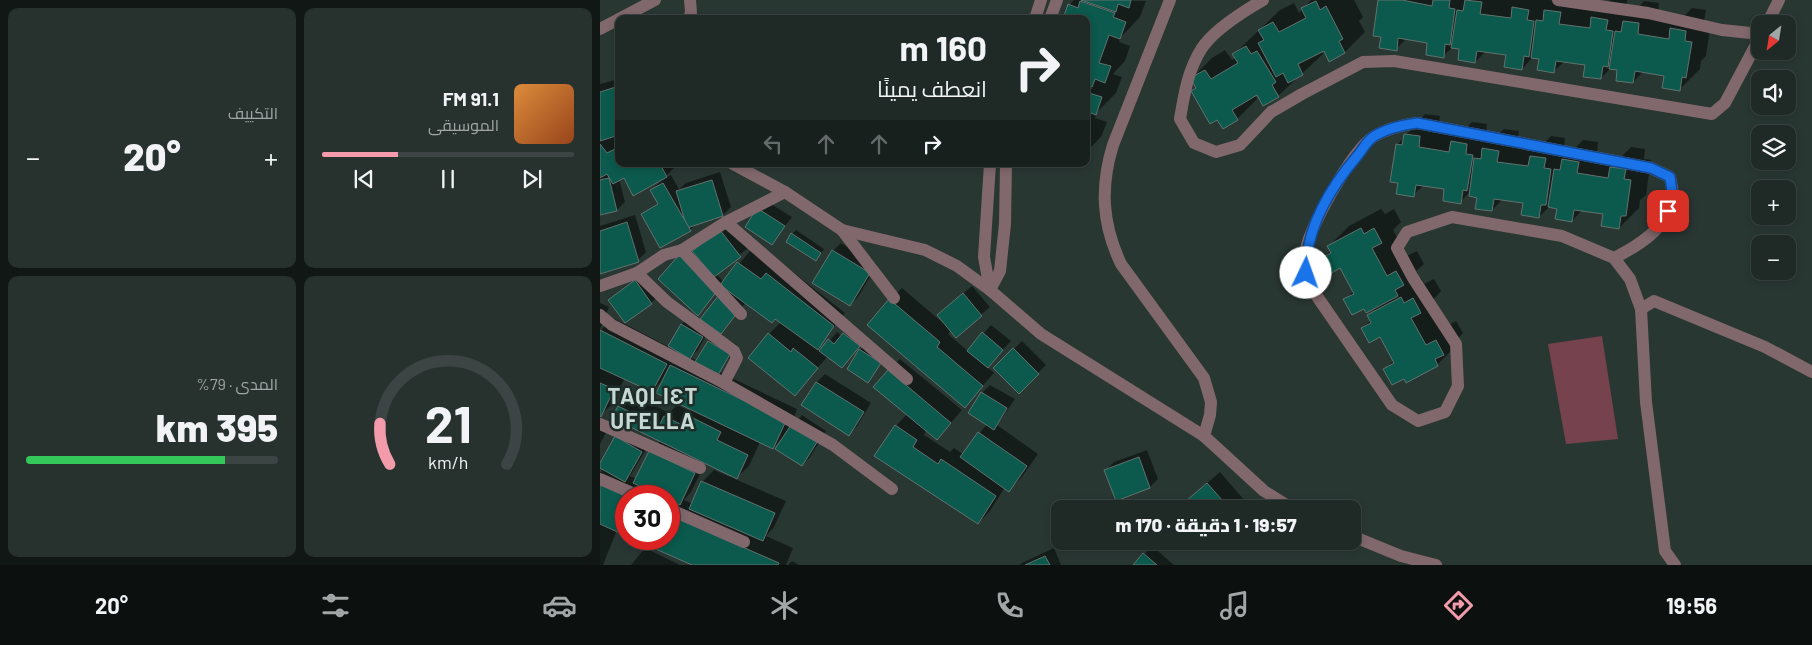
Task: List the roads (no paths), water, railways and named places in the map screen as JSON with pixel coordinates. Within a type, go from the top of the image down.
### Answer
[{"type":"street","points":[[627,15],[656,0]]},
{"type":"street","points":[[690,0],[690,15]]},
{"type":"street","points":[[1036,15],[1041,0]]},
{"type":"street","points":[[1051,15],[1057,0]]},
{"type":"street","points":[[1170,0],[1113,144],[1107,164],[1104,206],[1112,246],[1121,264],[1204,378],[1211,402],[1209,421],[1204,436]]},
{"type":"street","points":[[1263,0],[1238,14],[1202,48],[1188,81],[1180,119],[1194,143],[1216,152],[1240,145],[1271,112],[1364,62],[1394,61],[1712,114],[1725,103],[1751,53]]},
{"type":"street","points":[[1558,0],[1648,13],[1751,35]]},
{"type":"street","points":[[1772,15],[1780,0]]},
{"type":"street","points":[[600,29],[615,21]]},
{"type":"street","points":[[1614,258],[1636,247],[1662,224],[1673,199],[1670,177],[1651,168],[1417,123],[1402,126],[1372,138],[1333,188],[1316,221],[1305,253],[1306,273],[1314,292],[1392,405],[1418,421],[1445,412],[1458,386],[1456,344],[1413,278],[1397,248],[1407,232],[1452,217],[1562,236],[1614,258],[1630,279],[1641,309],[1646,402],[1665,551],[1675,565]]},
{"type":"street","points":[[739,167],[785,192],[842,230],[894,298]]},
{"type":"street","points":[[990,167],[984,257],[990,290]]},
{"type":"street","points":[[990,290],[1000,271],[1006,167]]},
{"type":"street","points":[[600,286],[637,273],[664,255],[682,250],[726,222],[785,192]]},
{"type":"street","points":[[726,222],[907,379]]},
{"type":"street","points":[[842,230],[925,250],[957,266],[990,290],[1041,334],[1118,380],[1204,436],[1264,491],[1278,500]]},
{"type":"street","points":[[682,250],[741,314]]},
{"type":"street","points":[[637,273],[667,302],[734,350],[737,358],[724,383]]},
{"type":"street","points":[[1641,309],[1654,300],[1765,348],[1812,372]]},
{"type":"street","points":[[600,315],[620,330],[724,383],[833,445],[892,489]]},
{"type":"street","points":[[600,424],[700,468]]},
{"type":"street","points":[[600,479],[615,486]]},
{"type":"street","points":[[680,514],[744,542]]},
{"type":"street","points":[[1361,540],[1401,556],[1436,565]]},
{"type":"district","name":"TAQLIƐT UFELLA","points":[[653,408]]}]
